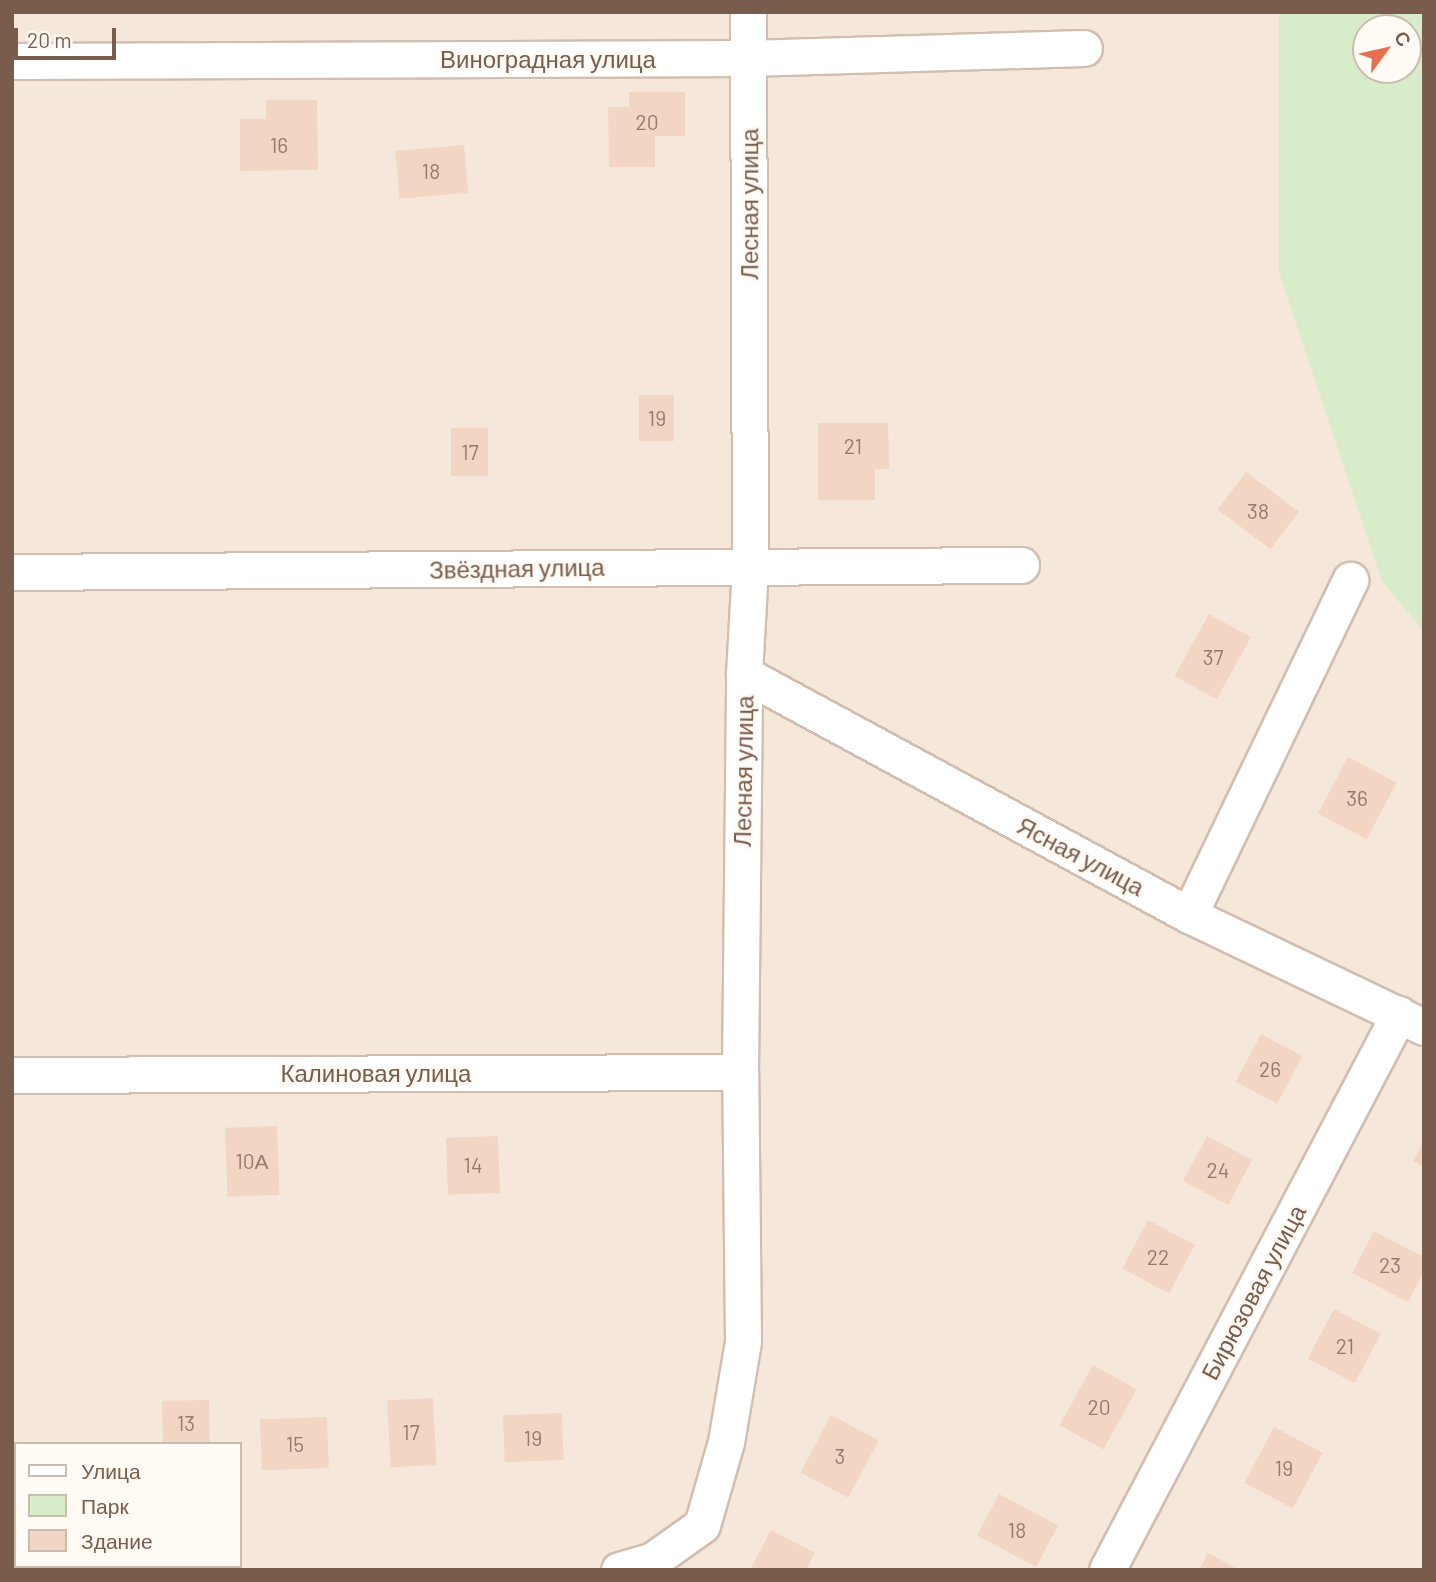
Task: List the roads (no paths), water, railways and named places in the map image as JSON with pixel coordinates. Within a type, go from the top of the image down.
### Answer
[{"type":"street","name":"Лесная улица","points":[[687,1544],[726,1442],[743,1341],[740,1072],[744,674],[750,566],[748,12]]},
{"type":"street","name":"Виноградная улица","points":[[12,61],[748,58],[1084,48]]},
{"type":"street","name":"Звёздная улица","points":[[12,572],[1021,565]]},
{"type":"street","points":[[1189,915],[1350,580]]},
{"type":"street","name":"Ясная улица","points":[[744,674],[1189,915],[1411,1021]]},
{"type":"street","name":"Бирюзовая улица","points":[[1107,1570],[1411,1021]]},
{"type":"street","name":"Калиновая улица","points":[[12,1075],[740,1072]]},
{"type":"street","points":[[620,1570],[653,1560],[687,1544]]}]
